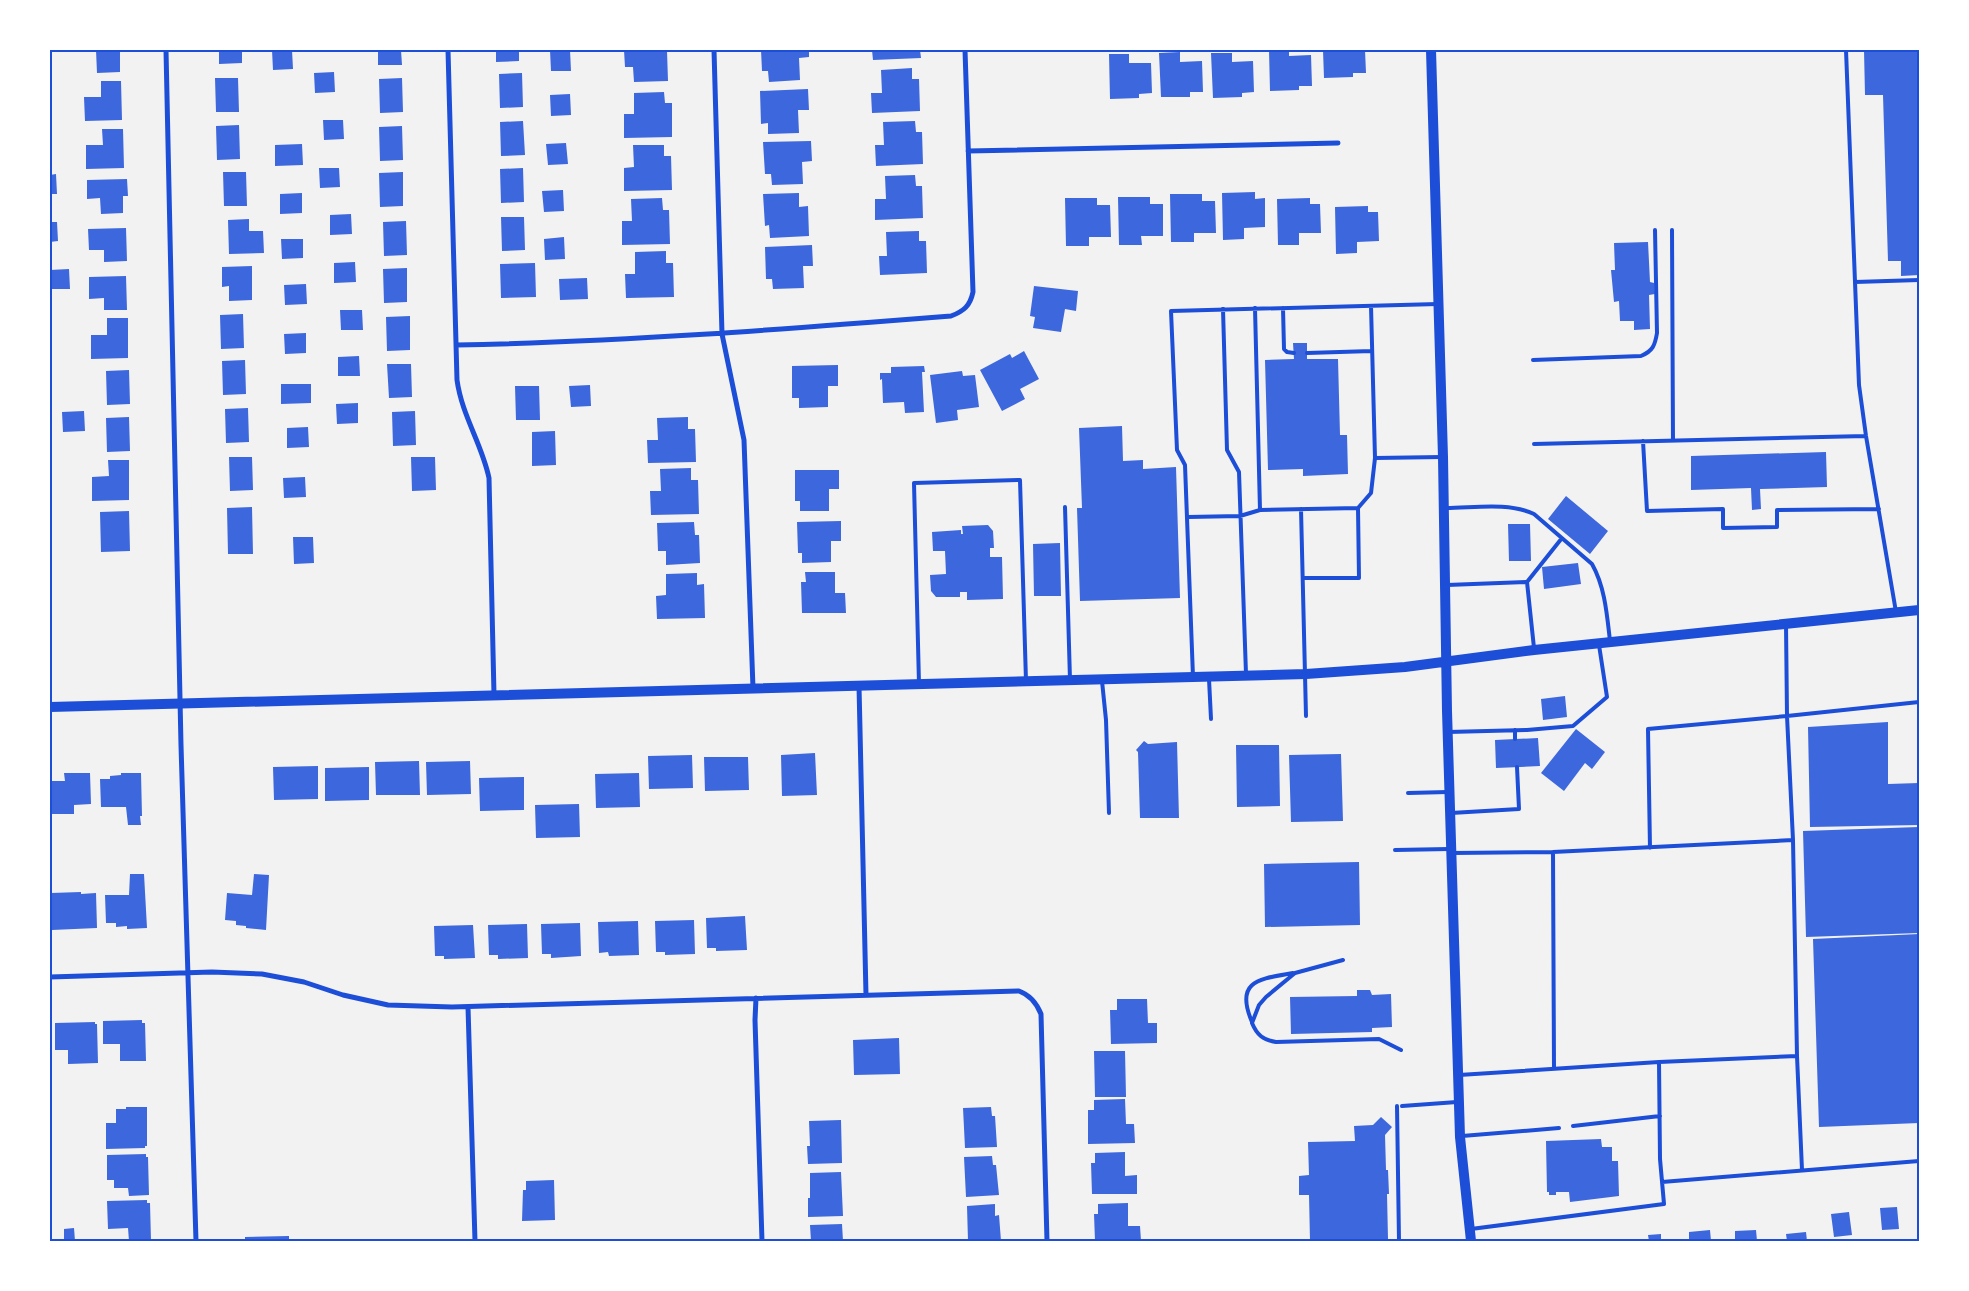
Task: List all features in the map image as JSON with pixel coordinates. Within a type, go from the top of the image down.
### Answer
[{"type":"main road","points":[[1431,50],[1460,1136],[1471,1241]]},
{"type":"main road","points":[[50,707],[1306,674],[1405,667],[1534,650],[1919,610]]},
{"type":"street","points":[[166,50],[196,1241]]},
{"type":"street","points":[[448,50],[459,394],[464,412],[479,446],[488,478],[494,694]]},
{"type":"street","points":[[714,50],[722,334],[744,440],[753,688]]},
{"type":"street","points":[[456,345],[597,341],[722,334],[951,316],[962,312],[968,306],[973,292],[965,50]]},
{"type":"street","points":[[968,151],[1338,143]]},
{"type":"street","points":[[859,685],[866,995]]},
{"type":"street","points":[[50,977],[189,973],[262,974],[304,982],[343,995],[388,1005],[415,1007],[1005,991],[1025,993],[1035,1002],[1041,1014],[1047,1241]]},
{"type":"street","points":[[756,998],[755,1020],[762,1241]]},
{"type":"street","points":[[468,1007],[475,1241]]},
{"type":"lane","points":[[1846,50],[1859,385],[1896,613]]},
{"type":"lane","points":[[1533,360],[1641,356],[1648,353],[1655,346],[1657,333],[1655,230]]},
{"type":"lane","points":[[1672,230],[1673,441]]},
{"type":"lane","points":[[1855,282],[1919,280]]},
{"type":"lane","points":[[1194,677],[1185,465],[1177,450],[1171,311],[1438,304]]},
{"type":"lane","points":[[1303,578],[1359,578],[1358,508],[1371,493],[1375,458],[1371,306]]},
{"type":"lane","points":[[1255,308],[1260,510]]},
{"type":"lane","points":[[1283,308],[1284,349],[1287,352],[1294,353]]},
{"type":"lane","points":[[1223,309],[1227,450],[1239,472],[1246,676]]},
{"type":"lane","points":[[1307,353],[1372,351]]},
{"type":"lane","points":[[1534,444],[1866,436]]},
{"type":"lane","points":[[1643,442],[1648,511],[1723,509],[1723,528],[1777,527],[1777,510],[1879,509]]},
{"type":"lane","points":[[1375,458],[1443,456]]},
{"type":"lane","points":[[919,684],[914,483],[1020,480],[1026,681]]},
{"type":"lane","points":[[1064,507],[1070,680]]},
{"type":"lane","points":[[1188,517],[1240,516],[1260,510],[1358,508]]},
{"type":"lane","points":[[1444,508],[1513,508],[1534,514],[1592,564],[1598,575],[1604,597],[1611,643]]},
{"type":"lane","points":[[1301,509],[1306,716]]},
{"type":"lane","points":[[1534,650],[1527,582],[1562,538]]},
{"type":"lane","points":[[1445,585],[1527,582]]},
{"type":"lane","points":[[1786,624],[1787,716],[1793,840],[1797,1056],[1802,1170]]},
{"type":"lane","points":[[1448,732],[1573,726],[1607,698],[1599,644]]},
{"type":"lane","points":[[1209,676],[1211,719]]},
{"type":"lane","points":[[1102,679],[1106,720],[1109,813]]},
{"type":"lane","points":[[1650,848],[1648,729],[1919,702]]},
{"type":"lane","points":[[1514,739],[1516,730]]},
{"type":"lane","points":[[1451,813],[1519,809],[1517,767]]},
{"type":"lane","points":[[1408,793],[1450,792]]},
{"type":"lane","points":[[1395,850],[1553,852],[1793,840]]},
{"type":"lane","points":[[1553,852],[1554,1069]]},
{"type":"lane","points":[[1343,960],[1295,973],[1258,980],[1251,986],[1246,1004],[1256,1033],[1270,1041],[1379,1038],[1401,1050]]},
{"type":"lane","points":[[1252,1023],[1259,1005],[1295,973]]},
{"type":"lane","points":[[1458,1075],[1659,1062],[1797,1056]]},
{"type":"lane","points":[[1471,1229],[1664,1204],[1659,1062]]},
{"type":"lane","points":[[1399,1241],[1400,1106],[1459,1102]]},
{"type":"lane","points":[[1573,1126],[1660,1116]]},
{"type":"lane","points":[[1460,1136],[1559,1128]]},
{"type":"lane","points":[[1662,1182],[1919,1161]]},
{"type":"building","points":[[96,50],[120,50],[120,72],[97,73]]},
{"type":"building","points":[[219,50],[242,50],[242,63],[219,64]]},
{"type":"building","points":[[272,50],[292,50],[293,69],[273,70]]},
{"type":"building","points":[[378,50],[401,50],[402,65],[378,65]]},
{"type":"building","points":[[496,50],[519,50],[519,61],[496,62]]},
{"type":"building","points":[[550,50],[570,50],[571,71],[551,71]]},
{"type":"building","points":[[624,50],[667,51],[668,81],[634,82],[633,67],[625,67]]},
{"type":"building","points":[[761,50],[809,50],[809,57],[799,58],[800,80],[769,82],[768,71],[762,71]]},
{"type":"building","points":[[872,50],[920,50],[921,58],[873,60]]},
{"type":"building","points":[[1269,50],[1289,50],[1289,56],[1311,55],[1312,86],[1299,86],[1299,90],[1270,91]]},
{"type":"building","points":[[1323,50],[1365,50],[1366,73],[1353,73],[1353,77],[1324,78]]},
{"type":"building","points":[[1864,50],[1919,50],[1919,275],[1901,276],[1901,261],[1888,261],[1883,95],[1865,95]]},
{"type":"building","points":[[1180,52],[1180,62],[1202,61],[1203,92],[1190,92],[1190,97],[1161,97],[1159,53]]},
{"type":"building","points":[[1211,53],[1232,53],[1232,62],[1253,61],[1254,92],[1242,93],[1242,97],[1213,98]]},
{"type":"building","points":[[1109,54],[1129,54],[1129,63],[1151,63],[1152,93],[1139,94],[1139,98],[1110,99]]},
{"type":"building","points":[[912,68],[912,79],[919,79],[920,111],[872,113],[871,93],[882,93],[881,70]]},
{"type":"building","points":[[334,72],[335,92],[315,93],[314,73]]},
{"type":"building","points":[[522,73],[523,107],[500,108],[499,74]]},
{"type":"building","points":[[215,78],[238,78],[239,112],[216,112]]},
{"type":"building","points":[[402,78],[403,112],[380,113],[379,79]]},
{"type":"building","points":[[101,81],[121,81],[122,120],[85,121],[84,97],[101,97]]},
{"type":"building","points":[[808,89],[809,110],[798,110],[799,133],[768,134],[768,123],[761,124],[760,91]]},
{"type":"building","points":[[664,92],[665,103],[672,103],[672,137],[624,138],[624,114],[634,114],[634,93]]},
{"type":"building","points":[[570,94],[571,115],[551,116],[550,95]]},
{"type":"building","points":[[323,120],[343,120],[344,139],[324,140]]},
{"type":"building","points":[[523,121],[525,155],[501,156],[500,122]]},
{"type":"building","points":[[915,121],[916,132],[922,132],[923,164],[876,166],[875,145],[884,145],[883,122]]},
{"type":"building","points":[[239,125],[240,159],[217,160],[216,126]]},
{"type":"building","points":[[402,126],[403,160],[380,161],[379,127]]},
{"type":"building","points":[[102,129],[123,129],[124,168],[86,169],[86,145],[103,145]]},
{"type":"building","points":[[811,141],[812,161],[802,162],[803,184],[772,185],[771,174],[765,174],[763,142]]},
{"type":"building","points":[[566,143],[568,164],[548,165],[546,144]]},
{"type":"building","points":[[302,144],[303,165],[275,166],[275,145]]},
{"type":"building","points":[[633,145],[664,145],[664,156],[671,156],[672,190],[624,191],[624,168],[634,167]]},
{"type":"building","points":[[319,168],[339,168],[340,187],[320,188]]},
{"type":"building","points":[[523,168],[524,202],[501,203],[500,169]]},
{"type":"building","points":[[223,172],[246,172],[247,206],[224,206]]},
{"type":"building","points":[[403,172],[403,206],[380,207],[379,173]]},
{"type":"building","points":[[56,174],[57,194],[50,194],[50,175]]},
{"type":"building","points":[[915,175],[916,186],[922,186],[923,218],[875,220],[875,199],[886,199],[885,176]]},
{"type":"building","points":[[127,179],[128,196],[123,196],[123,213],[101,214],[100,198],[87,199],[87,180]]},
{"type":"building","points":[[563,190],[564,211],[544,212],[542,191]]},
{"type":"building","points":[[1255,192],[1255,199],[1265,198],[1265,227],[1244,228],[1244,239],[1223,240],[1222,193]]},
{"type":"building","points":[[302,193],[302,213],[280,214],[280,194]]},
{"type":"building","points":[[799,193],[799,207],[808,206],[809,236],[770,238],[769,225],[765,226],[763,194]]},
{"type":"building","points":[[1170,194],[1202,194],[1202,201],[1215,201],[1216,233],[1194,233],[1194,242],[1171,242]]},
{"type":"building","points":[[1118,197],[1150,197],[1150,204],[1163,204],[1163,236],[1141,236],[1142,245],[1119,245]]},
{"type":"building","points":[[662,198],[663,210],[669,210],[670,244],[622,245],[622,221],[632,221],[631,199]]},
{"type":"building","points":[[1065,198],[1097,198],[1097,205],[1110,205],[1111,237],[1089,237],[1089,246],[1066,246]]},
{"type":"building","points":[[1310,198],[1310,204],[1320,204],[1321,233],[1299,233],[1299,245],[1278,245],[1277,199]]},
{"type":"building","points":[[1368,206],[1368,212],[1378,212],[1379,241],[1357,242],[1357,253],[1336,254],[1335,207]]},
{"type":"building","points":[[351,214],[352,234],[330,235],[330,215]]},
{"type":"building","points":[[501,217],[524,217],[525,250],[502,251]]},
{"type":"building","points":[[249,219],[249,231],[263,231],[264,253],[229,254],[228,220]]},
{"type":"building","points":[[406,221],[407,255],[384,256],[383,222]]},
{"type":"building","points":[[50,222],[57,222],[58,241],[50,242]]},
{"type":"building","points":[[126,228],[127,261],[104,262],[104,250],[89,250],[88,229]]},
{"type":"building","points":[[919,231],[919,241],[926,241],[927,273],[880,275],[879,256],[887,256],[886,232]]},
{"type":"building","points":[[564,237],[565,259],[545,260],[544,239]]},
{"type":"building","points":[[281,239],[303,239],[303,258],[282,259]]},
{"type":"building","points":[[1648,242],[1650,282],[1654,283],[1655,294],[1649,295],[1650,329],[1634,330],[1634,321],[1620,321],[1619,301],[1614,302],[1611,270],[1615,270],[1614,243]]},
{"type":"building","points":[[812,245],[813,266],[803,266],[804,288],[773,289],[772,279],[766,279],[765,247]]},
{"type":"building","points":[[666,251],[666,263],[673,263],[674,297],[626,298],[625,274],[635,274],[635,252]]},
{"type":"building","points":[[355,262],[356,282],[334,283],[334,263]]},
{"type":"building","points":[[535,263],[536,297],[501,298],[500,264]]},
{"type":"building","points":[[252,266],[252,300],[229,301],[229,286],[222,287],[222,267]]},
{"type":"building","points":[[407,268],[407,302],[384,303],[383,269]]},
{"type":"building","points":[[69,269],[70,289],[50,289],[50,270]]},
{"type":"building","points":[[126,276],[127,310],[104,310],[104,298],[89,299],[89,277]]},
{"type":"building","points":[[587,278],[588,299],[560,300],[559,279]]},
{"type":"building","points":[[306,284],[307,304],[285,305],[284,285]]},
{"type":"building","points":[[1034,286],[1078,291],[1076,311],[1065,309],[1061,332],[1033,328],[1035,317],[1030,316]]},
{"type":"building","points":[[340,310],[362,310],[363,330],[341,330]]},
{"type":"building","points":[[243,314],[244,348],[221,349],[220,315]]},
{"type":"building","points":[[410,316],[410,350],[387,351],[386,317]]},
{"type":"building","points":[[107,318],[128,318],[128,358],[91,359],[91,335],[107,335]]},
{"type":"building","points":[[306,333],[306,353],[285,354],[284,334]]},
{"type":"building","points":[[1293,343],[1307,343],[1307,359],[1338,359],[1340,435],[1347,435],[1348,474],[1303,476],[1303,469],[1268,470],[1265,360],[1294,359]]},
{"type":"building","points":[[1024,351],[1039,379],[1020,389],[1025,399],[1002,411],[980,370],[1010,354],[1012,358]]},
{"type":"building","points":[[359,356],[360,376],[338,376],[338,357]]},
{"type":"building","points":[[245,360],[246,394],[223,395],[222,361]]},
{"type":"building","points":[[387,364],[411,364],[412,397],[389,398]]},
{"type":"building","points":[[838,365],[838,386],[828,386],[828,407],[799,408],[799,398],[792,398],[792,366]]},
{"type":"building","points":[[924,366],[925,372],[922,372],[924,412],[905,413],[904,402],[883,403],[880,373],[891,373],[891,367]]},
{"type":"building","points":[[129,370],[130,404],[107,405],[106,371]]},
{"type":"building","points":[[962,371],[963,376],[975,375],[979,407],[957,410],[958,420],[936,423],[930,375]]},
{"type":"building","points":[[281,384],[311,384],[311,403],[281,404]]},
{"type":"building","points":[[590,385],[591,406],[571,407],[569,386]]},
{"type":"building","points":[[515,386],[539,386],[540,420],[516,420]]},
{"type":"building","points":[[358,403],[358,423],[337,424],[336,404]]},
{"type":"building","points":[[248,408],[249,442],[226,443],[225,409]]},
{"type":"building","points":[[84,411],[85,431],[63,432],[62,412]]},
{"type":"building","points":[[415,411],[416,445],[393,446],[392,412]]},
{"type":"building","points":[[129,417],[130,451],[107,452],[106,418]]},
{"type":"building","points":[[688,417],[688,429],[695,429],[696,462],[648,463],[647,440],[658,440],[657,418]]},
{"type":"building","points":[[1122,426],[1123,461],[1143,460],[1143,469],[1176,467],[1180,598],[1080,601],[1077,508],[1082,508],[1079,428]]},
{"type":"building","points":[[308,427],[309,447],[287,448],[287,428]]},
{"type":"building","points":[[555,431],[556,465],[532,466],[532,432]]},
{"type":"building","points":[[1826,452],[1827,487],[1760,489],[1761,509],[1752,510],[1751,488],[1691,490],[1691,456]]},
{"type":"building","points":[[229,457],[252,457],[253,490],[230,491]]},
{"type":"building","points":[[411,457],[435,457],[436,490],[412,491]]},
{"type":"building","points":[[108,460],[129,460],[129,500],[92,501],[92,477],[109,476]]},
{"type":"building","points":[[691,468],[691,480],[698,480],[699,514],[651,515],[650,491],[661,491],[660,469]]},
{"type":"building","points":[[795,470],[839,470],[839,489],[829,489],[829,511],[800,511],[800,501],[795,501]]},
{"type":"building","points":[[305,477],[306,497],[284,498],[283,478]]},
{"type":"building","points":[[1566,496],[1608,531],[1590,554],[1548,519]]},
{"type":"building","points":[[252,507],[253,554],[228,554],[227,508]]},
{"type":"building","points":[[129,511],[130,551],[101,552],[100,512]]},
{"type":"building","points":[[841,521],[841,541],[831,541],[831,562],[802,563],[802,553],[798,553],[797,522]]},
{"type":"building","points":[[694,522],[695,535],[699,535],[700,563],[666,565],[666,551],[658,551],[657,523]]},
{"type":"building","points":[[1508,524],[1530,524],[1531,561],[1509,561]]},
{"type":"building","points":[[988,525],[993,531],[994,548],[990,548],[990,557],[1002,557],[1003,599],[967,600],[967,592],[960,592],[960,597],[936,597],[931,591],[930,575],[946,574],[945,551],[933,551],[932,532],[961,530],[961,534],[963,534],[962,526]]},
{"type":"building","points":[[293,537],[313,537],[314,563],[294,564]]},
{"type":"building","points":[[1060,543],[1061,596],[1034,596],[1033,544]]},
{"type":"building","points":[[1578,563],[1581,584],[1544,589],[1542,567]]},
{"type":"building","points":[[805,572],[835,572],[835,593],[845,593],[846,613],[802,613],[801,582],[806,582]]},
{"type":"building","points":[[697,573],[697,585],[704,584],[705,618],[657,619],[656,596],[666,595],[666,574]]},
{"type":"building","points":[[1565,696],[1567,717],[1543,720],[1541,699]]},
{"type":"building","points":[[1888,722],[1888,784],[1919,783],[1919,825],[1810,827],[1808,727]]},
{"type":"building","points":[[1576,729],[1605,752],[1592,769],[1585,763],[1564,791],[1541,773]]},
{"type":"building","points":[[1538,738],[1540,766],[1496,768],[1495,740]]},
{"type":"building","points":[[1144,741],[1148,744],[1177,742],[1179,818],[1140,818],[1138,752],[1136,750]]},
{"type":"building","points":[[1236,745],[1279,745],[1280,806],[1237,807]]},
{"type":"building","points":[[815,753],[817,795],[782,796],[781,755]]},
{"type":"building","points":[[1341,754],[1343,821],[1291,822],[1289,755]]},
{"type":"building","points":[[692,755],[693,788],[649,789],[648,756]]},
{"type":"building","points":[[704,757],[748,757],[749,790],[705,791]]},
{"type":"building","points":[[419,761],[420,795],[376,795],[375,762]]},
{"type":"building","points":[[470,761],[471,794],[427,795],[426,762]]},
{"type":"building","points":[[318,766],[318,799],[274,800],[273,767]]},
{"type":"building","points":[[369,767],[369,800],[325,801],[325,768]]},
{"type":"building","points":[[64,773],[90,773],[91,804],[74,805],[74,814],[52,814],[51,781],[65,781]]},
{"type":"building","points":[[121,773],[141,773],[141,825],[128,825],[126,807],[101,807],[100,779],[110,779],[110,776],[121,775]]},
{"type":"building","points":[[639,773],[640,807],[596,808],[595,774]]},
{"type":"building","points":[[524,777],[524,810],[480,811],[479,778]]},
{"type":"building","points":[[579,804],[580,837],[536,838],[535,805]]},
{"type":"building","points":[[1919,827],[1919,933],[1806,937],[1803,831]]},
{"type":"building","points":[[1359,862],[1360,925],[1265,927],[1264,864]]},
{"type":"building","points":[[130,874],[144,874],[147,928],[127,929],[127,926],[116,927],[116,923],[106,923],[105,895],[129,895]]},
{"type":"building","points":[[254,874],[269,875],[266,930],[246,928],[246,926],[236,925],[236,921],[225,920],[227,893],[252,895]]},
{"type":"building","points":[[81,892],[81,894],[96,893],[97,928],[52,930],[51,893]]},
{"type":"building","points":[[745,916],[747,950],[716,951],[716,948],[707,948],[706,918]]},
{"type":"building","points":[[694,920],[695,954],[665,955],[665,952],[656,952],[655,921]]},
{"type":"building","points":[[638,921],[639,955],[609,956],[608,952],[599,953],[598,922]]},
{"type":"building","points":[[580,923],[581,956],[551,958],[551,954],[542,954],[541,924]]},
{"type":"building","points":[[527,924],[528,958],[498,959],[498,955],[489,955],[488,925]]},
{"type":"building","points":[[473,925],[475,958],[444,959],[444,956],[435,956],[434,926]]},
{"type":"building","points":[[1919,934],[1919,1123],[1819,1127],[1813,939]]},
{"type":"building","points":[[1357,990],[1370,990],[1372,995],[1391,994],[1392,1027],[1372,1028],[1372,1032],[1291,1034],[1290,997],[1357,996]]},
{"type":"building","points":[[1117,999],[1147,999],[1148,1023],[1157,1023],[1157,1043],[1111,1044],[1110,1010],[1117,1010]]},
{"type":"building","points":[[142,1020],[142,1023],[145,1023],[146,1061],[120,1061],[120,1044],[103,1044],[103,1021]]},
{"type":"building","points":[[95,1022],[97,1024],[98,1063],[68,1064],[68,1050],[55,1050],[55,1023]]},
{"type":"building","points":[[899,1038],[900,1074],[854,1075],[853,1040]]},
{"type":"building","points":[[1094,1051],[1125,1051],[1126,1097],[1095,1097]]},
{"type":"building","points":[[1125,1099],[1126,1124],[1134,1124],[1135,1143],[1088,1144],[1088,1110],[1094,1110],[1094,1100]]},
{"type":"building","points":[[126,1107],[147,1107],[147,1146],[145,1148],[106,1149],[106,1123],[116,1123],[116,1109],[126,1109]]},
{"type":"building","points":[[991,1107],[992,1116],[995,1116],[997,1147],[965,1148],[963,1108]]},
{"type":"building","points":[[1381,1117],[1392,1127],[1385,1135],[1389,1194],[1387,1194],[1388,1239],[1310,1241],[1309,1195],[1299,1195],[1299,1176],[1309,1175],[1308,1142],[1355,1141],[1354,1126],[1373,1125]]},
{"type":"building","points":[[841,1120],[842,1163],[808,1164],[807,1146],[810,1146],[809,1121]]},
{"type":"building","points":[[1601,1139],[1602,1147],[1612,1147],[1612,1161],[1618,1161],[1619,1196],[1570,1202],[1569,1192],[1556,1192],[1556,1195],[1549,1195],[1549,1192],[1547,1192],[1546,1141]]},
{"type":"building","points":[[1125,1152],[1125,1176],[1137,1175],[1137,1194],[1092,1194],[1091,1163],[1095,1163],[1095,1153]]},
{"type":"building","points":[[146,1154],[146,1157],[148,1157],[149,1195],[129,1196],[128,1188],[114,1188],[114,1180],[107,1180],[107,1155]]},
{"type":"building","points":[[992,1156],[993,1165],[996,1165],[999,1195],[966,1197],[964,1157]]},
{"type":"building","points":[[841,1172],[843,1216],[808,1217],[810,1173]]},
{"type":"building","points":[[554,1180],[555,1220],[522,1221],[523,1190],[526,1190],[526,1181]]},
{"type":"building","points":[[147,1200],[147,1203],[150,1203],[151,1241],[129,1241],[128,1228],[108,1229],[107,1201]]},
{"type":"building","points":[[1128,1203],[1128,1226],[1140,1226],[1141,1241],[1095,1241],[1094,1214],[1098,1214],[1098,1204]]},
{"type":"building","points":[[995,1204],[995,1216],[999,1215],[1001,1241],[968,1241],[967,1206]]},
{"type":"building","points":[[1897,1207],[1899,1229],[1882,1230],[1880,1208]]},
{"type":"building","points":[[1849,1212],[1852,1235],[1834,1237],[1831,1214]]},
{"type":"building","points":[[842,1224],[843,1241],[811,1241],[810,1225]]},
{"type":"building","points":[[74,1228],[75,1241],[64,1241],[64,1229]]},
{"type":"building","points":[[1710,1230],[1711,1241],[1689,1241],[1689,1232]]},
{"type":"building","points":[[1756,1230],[1757,1241],[1735,1241],[1735,1231]]},
{"type":"building","points":[[1806,1232],[1807,1241],[1787,1241],[1786,1234]]},
{"type":"building","points":[[1661,1234],[1661,1241],[1649,1241],[1648,1235]]},
{"type":"building","points":[[289,1236],[289,1241],[245,1241],[245,1237]]}]
